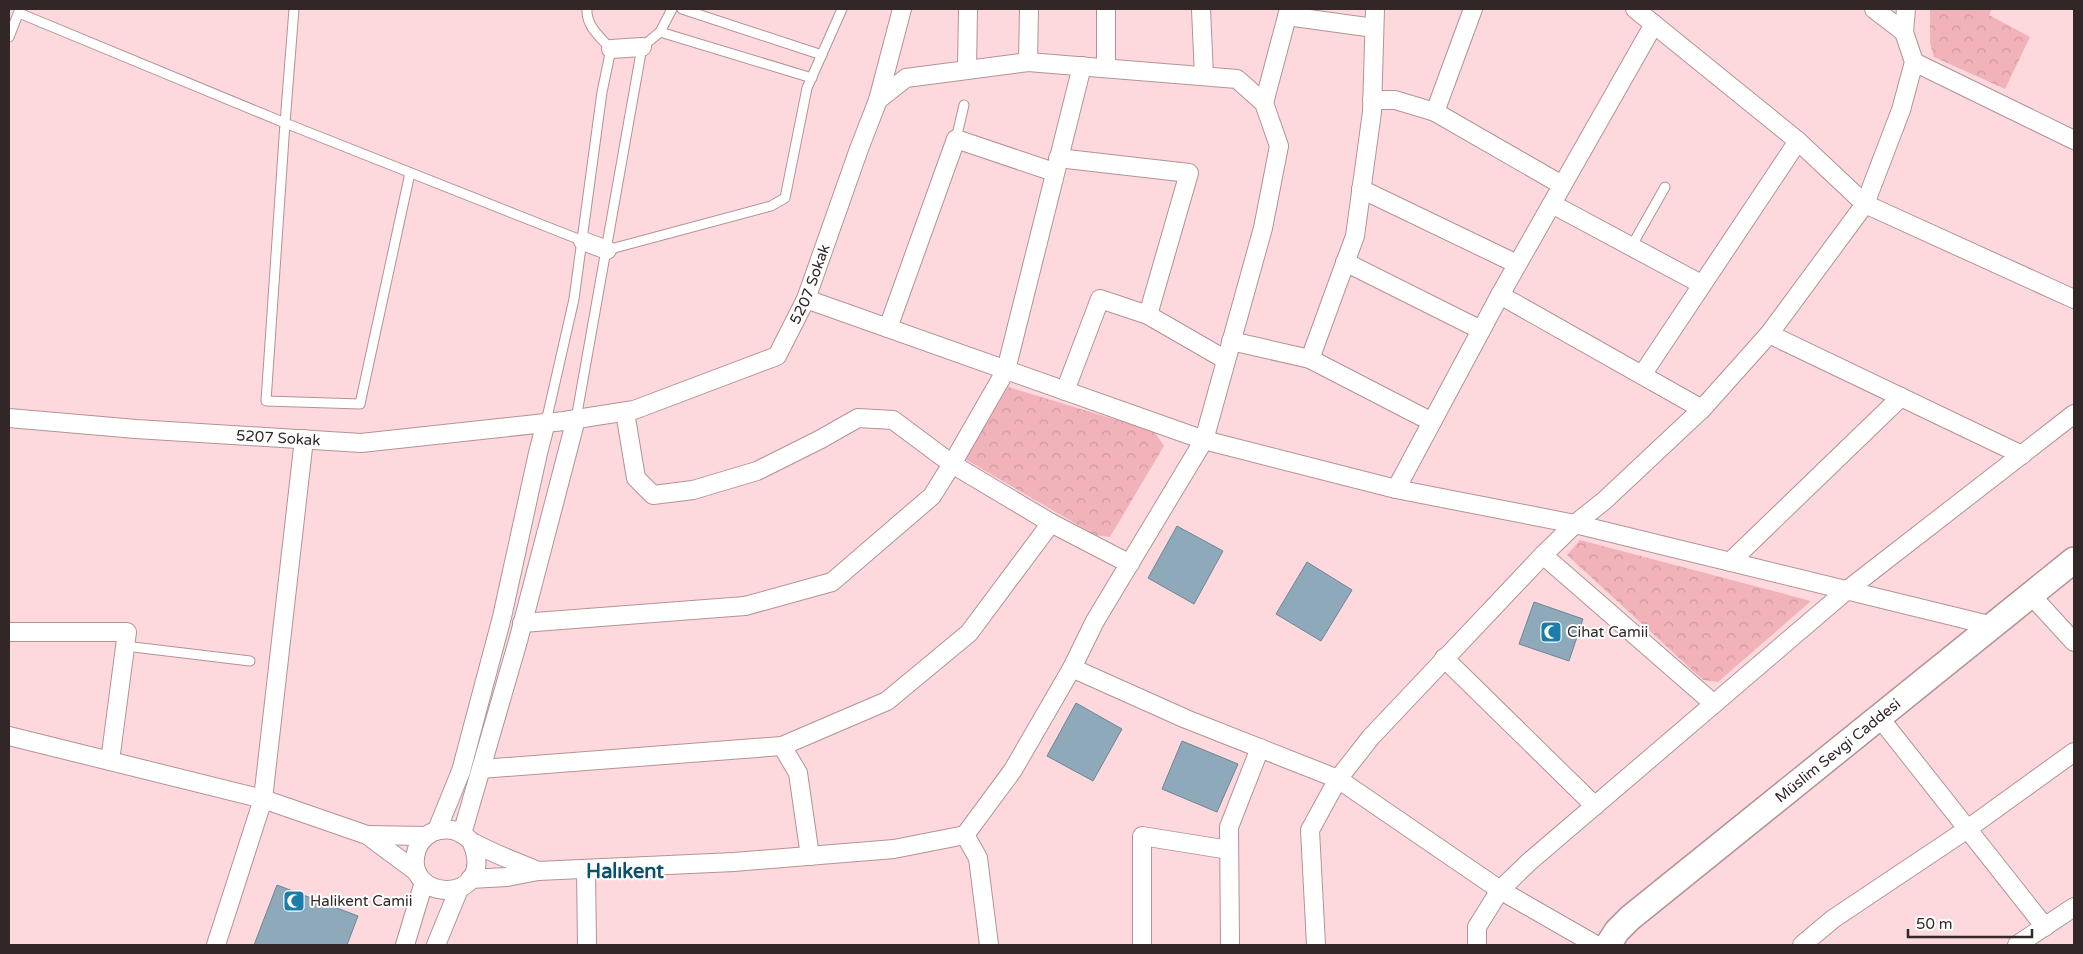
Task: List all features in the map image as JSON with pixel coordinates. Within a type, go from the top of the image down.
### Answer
[{"type":"street","name":"5207 Sokak","points":[[9,418],[136,429],[361,443],[625,412],[777,356],[806,299],[878,100],[902,9]]},
{"type":"street","points":[[968,9],[968,70]]},
{"type":"street","points":[[1028,62],[1029,9]]},
{"type":"street","points":[[1106,9],[1106,68]]},
{"type":"street","points":[[1201,9],[1204,76]]},
{"type":"street","points":[[1310,359],[1355,236],[1372,100],[1375,9]]},
{"type":"street","points":[[1435,112],[1473,9]]},
{"type":"street","points":[[1635,9],[1798,140],[1865,204],[2074,299]]},
{"type":"street","points":[[1874,9],[1904,32]]},
{"type":"street","points":[[1316,945],[1310,830],[1338,778],[1371,737],[1543,555],[1702,409],[1770,334],[1865,204],[1901,110],[1914,62],[1904,32],[1906,9]]},
{"type":"street","points":[[1264,103],[1288,13],[1374,28]]},
{"type":"street","points":[[1396,489],[1517,264],[1654,24]]},
{"type":"street","points":[[611,49],[642,47]]},
{"type":"street","points":[[9,736],[263,799],[367,835],[435,889],[448,891],[464,884],[538,871],[734,862],[894,849],[965,835],[1013,770],[1072,668],[1095,621],[1204,440],[1263,228],[1279,146],[1264,103],[1237,79],[1028,62],[906,78],[878,100]]},
{"type":"street","points":[[1914,62],[2074,140]]},
{"type":"street","points":[[522,623],[745,606],[832,582],[932,496],[1006,370],[1082,66]]},
{"type":"street","points":[[1372,100],[1395,100],[1435,112],[1562,186]]},
{"type":"street","points":[[888,328],[956,139],[1056,165],[1189,173],[1148,315]]},
{"type":"street","points":[[1642,375],[1798,140]]},
{"type":"street","points":[[1361,189],[1517,264]]},
{"type":"street","points":[[1552,204],[1701,284]]},
{"type":"street","points":[[583,241],[607,250]]},
{"type":"street","points":[[1345,262],[1481,330]]},
{"type":"street","points":[[1500,295],[1702,409]]},
{"type":"street","points":[[806,299],[1204,440],[1396,489],[1575,524],[1993,626]]},
{"type":"street","points":[[1065,391],[1100,299],[1148,315],[1226,360]]},
{"type":"street","points":[[1770,334],[2022,454]]},
{"type":"street","points":[[1232,341],[1310,359],[1432,422]]},
{"type":"street","points":[[1730,562],[1901,397]]},
{"type":"street","points":[[625,412],[636,478],[653,494],[693,490],[757,472],[821,440],[858,418],[893,420],[952,464],[1051,524],[1130,564]]},
{"type":"street","points":[[1477,945],[1477,927],[1500,890],[1529,862],[1846,591],[2074,414]]},
{"type":"street","points":[[436,945],[464,884],[476,867],[476,854],[467,838],[481,769],[576,419]]},
{"type":"street","points":[[405,945],[421,877],[415,859],[416,853],[418,846],[432,833],[461,771],[502,617],[546,422]]},
{"type":"street","points":[[216,945],[263,799],[304,439]]},
{"type":"street","points":[[481,769],[782,746],[887,701],[969,633],[1051,524]]},
{"type":"street","points":[[1543,555],[1714,704]]},
{"type":"street","name":"Müslim Sevgi Caddesi","points":[[1608,945],[1617,931],[1630,918],[2074,560]]},
{"type":"street","points":[[2031,595],[2074,642]]},
{"type":"street","points":[[9,632],[127,632],[110,761]]},
{"type":"street","points":[[1444,658],[1595,806]]},
{"type":"street","points":[[1072,668],[1186,719],[1338,778],[1500,890],[1596,945]]},
{"type":"street","points":[[1878,717],[2045,927]]},
{"type":"street","points":[[782,746],[798,773],[810,856]]},
{"type":"street","points":[[1230,945],[1229,827],[1260,748]]},
{"type":"street","points":[[1802,945],[1833,919],[1966,830],[2074,752]]},
{"type":"street","points":[[367,835],[432,833],[450,829],[538,871]]},
{"type":"street","points":[[965,835],[978,858],[989,945]]},
{"type":"street","points":[[1142,945],[1142,836],[1229,850]]},
{"type":"street","points":[[586,869],[587,945]]},
{"type":"street","points":[[2017,945],[2074,907]]},
{"type":"lane","points":[[294,9],[266,401],[360,404],[410,173]]},
{"type":"lane","points":[[546,422],[574,299],[602,92],[611,49],[590,26],[587,9]]},
{"type":"lane","points":[[576,419],[642,47],[660,32],[672,9]]},
{"type":"lane","points":[[682,9],[822,55]]},
{"type":"lane","points":[[607,250],[771,206],[785,198],[807,88],[842,9]]},
{"type":"lane","points":[[9,38],[19,11],[285,123],[583,241]]},
{"type":"lane","points":[[660,32],[812,78]]},
{"type":"lane","points":[[956,139],[964,105]]},
{"type":"lane","points":[[1631,247],[1665,187]]},
{"type":"lane","points":[[125,646],[250,661]]},
{"type":"green space","points":[[1930,9],[1992,9],[1989,15],[2030,37],[2005,89],[1934,57],[1930,43]]},
{"type":"green space","points":[[1008,387],[1154,431],[1164,446],[1110,537],[1095,535],[963,458]]},
{"type":"green space","points":[[1580,540],[1811,601],[1718,682],[1703,680],[1567,555]]},
{"type":"building","points":[[1177,526],[1223,551],[1194,604],[1148,578]]},
{"type":"building","points":[[1307,562],[1352,590],[1321,641],[1276,614]]},
{"type":"building","name":"Cihat Camii","points":[[1534,602],[1583,619],[1569,661],[1519,644]]},
{"type":"building","points":[[1076,703],[1122,729],[1093,781],[1047,756]]},
{"type":"building","points":[[1182,741],[1238,764],[1217,812],[1162,789]]},
{"type":"building","name":"Halikent Camii","points":[[277,885],[358,916],[347,945],[254,945]]},
{"type":"place","name":"Cihat Camii","points":[[1551,632]]},
{"type":"place","name":"Halikent Camii","points":[[294,901]]},
{"type":"district","name":"Halıkent","points":[[625,872]]}]
